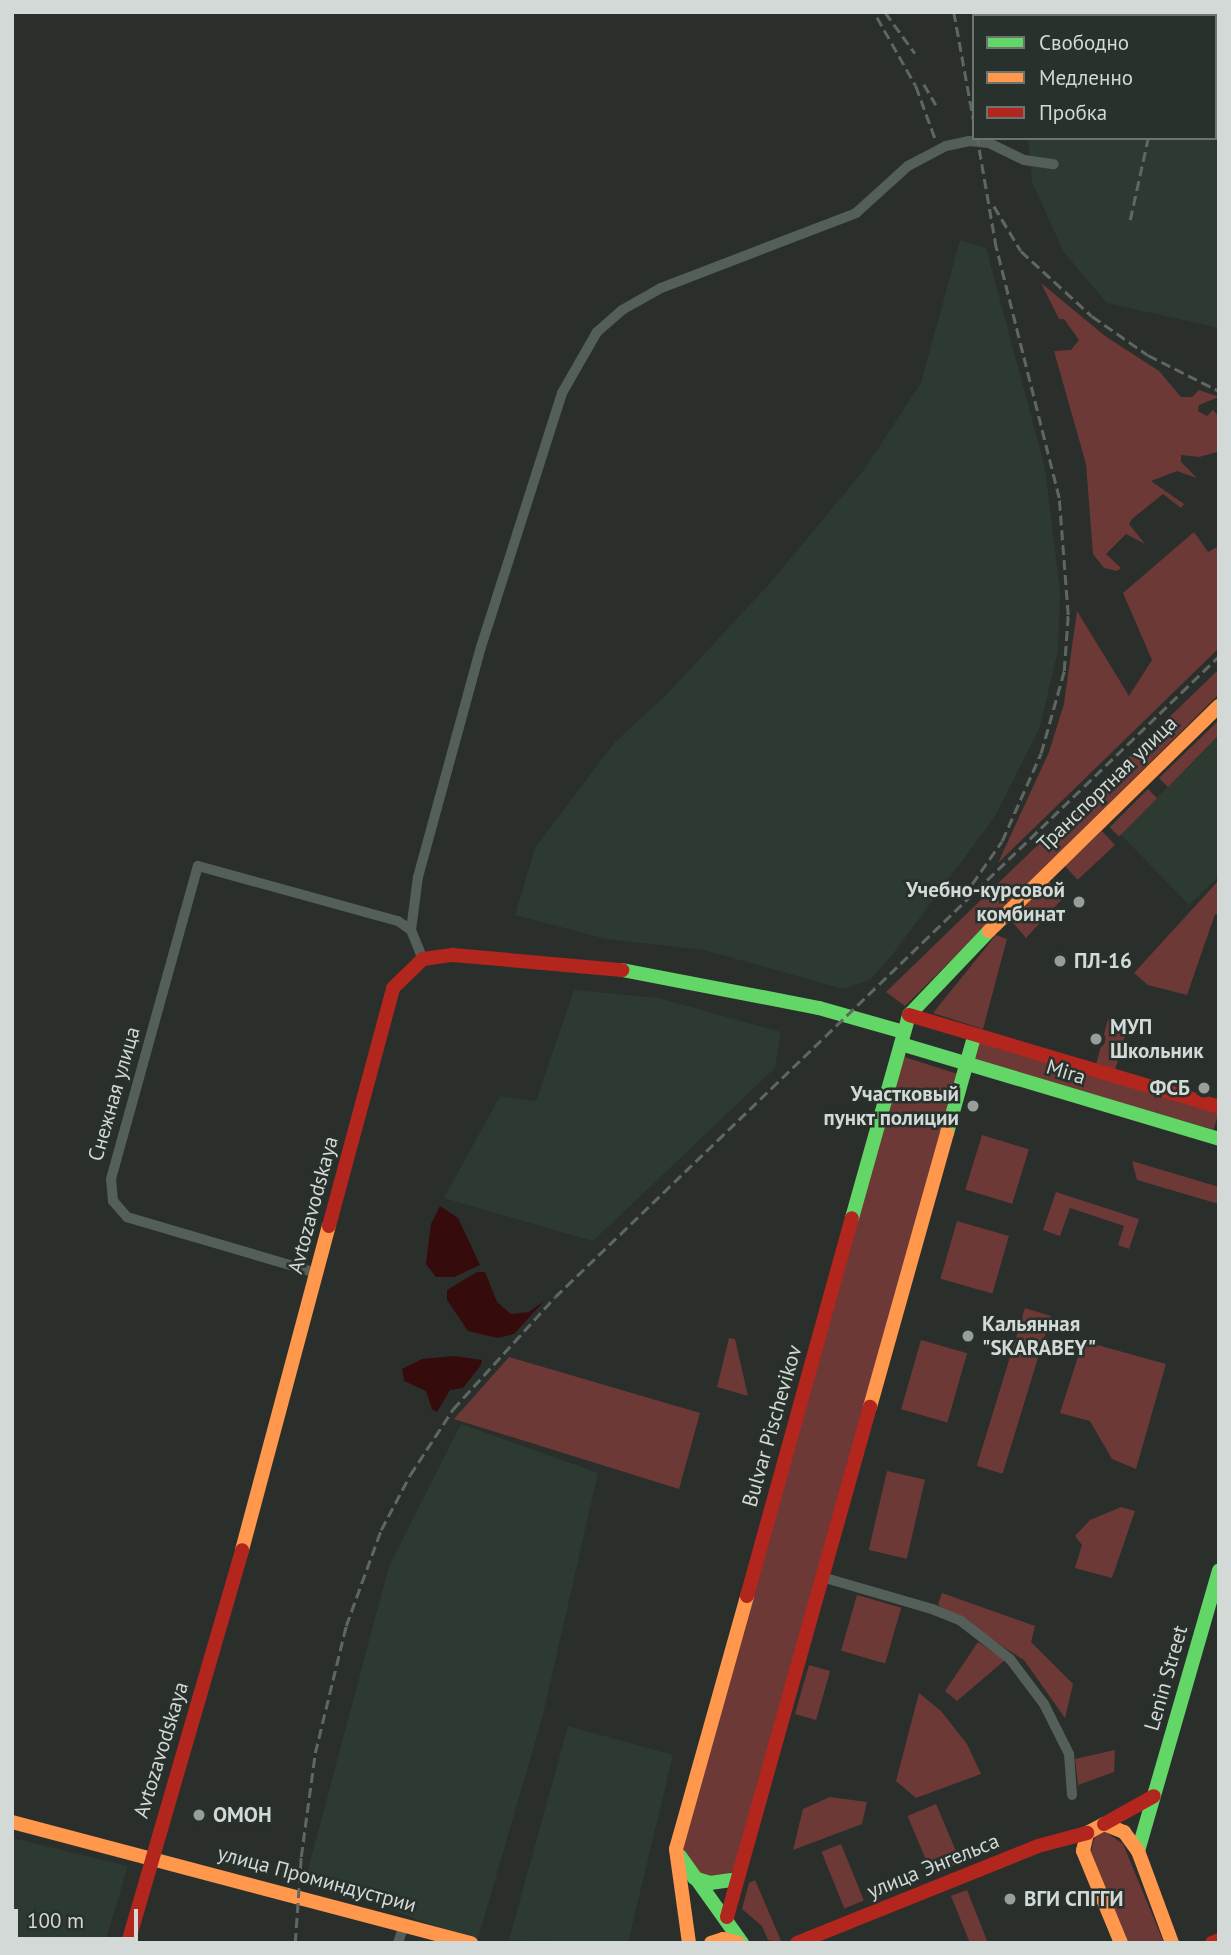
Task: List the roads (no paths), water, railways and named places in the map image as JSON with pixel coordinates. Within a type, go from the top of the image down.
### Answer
[{"type":"main road","name":"Транспортная улица","points":[[909,1015],[1052,866],[1219,706]]},
{"type":"main road","points":[[423,959],[453,955],[652,973],[829,1010],[902,1038]]},
{"type":"main road","name":"Avtozavodskaya","points":[[128,1943],[233,1584],[393,988],[423,959]]},
{"type":"main road","name":"Mira","points":[[909,1015],[974,1037],[1219,1107]]},
{"type":"main road","name":"Bulvar Pischevikov","points":[[689,1943],[676,1849],[909,1015]]},
{"type":"main road","points":[[727,1917],[974,1037]]},
{"type":"main road","name":"Mira","points":[[902,1038],[966,1064],[1219,1139]]},
{"type":"main road","name":"Lenin Street","points":[[1138,1851],[1219,1570]]},
{"type":"main road","points":[[1104,1824],[1154,1796]]},
{"type":"main road","name":"улица Проминдустрии","points":[[12,1822],[150,1861],[207,1870],[471,1943]]},
{"type":"main road","points":[[1104,1824],[1124,1832],[1138,1851],[1176,1940]]},
{"type":"main road","name":"улица Энгельса","points":[[797,1943],[1065,1837],[1087,1833],[1104,1824]]},
{"type":"main road","points":[[1083,1851],[1087,1833]]},
{"type":"main road","points":[[1065,1837],[1083,1851],[1121,1943]]},
{"type":"main road","points":[[676,1849],[692,1877],[727,1917],[741,1943],[710,1943]]},
{"type":"main road","points":[[692,1877],[710,1883],[737,1879]]},
{"type":"main road","points":[[1212,1943],[1219,1940]]},
{"type":"street","points":[[423,959],[411,930],[418,877],[481,647],[565,385],[597,332],[622,310],[662,288],[856,213],[908,166],[932,152],[969,141],[1000,142],[1024,160],[1054,164]]},
{"type":"street","name":"Снежная улица","points":[[317,1273],[127,1217],[113,1201],[111,1179],[198,866],[283,892],[379,914],[411,930]]},
{"type":"street","points":[[822,1577],[932,1609],[961,1621],[1010,1659],[1037,1694],[1069,1754],[1072,1795]]},
{"type":"street","points":[[398,1943],[404,1925]]},
{"type":"railway","points":[[885,12],[915,53]]},
{"type":"railway","points":[[954,12],[972,111]]},
{"type":"railway","points":[[877,17],[916,86],[935,138]]},
{"type":"railway","points":[[924,84],[936,105]]},
{"type":"railway","points":[[972,884],[1002,841],[1041,753],[1064,671],[1068,615],[1059,498],[996,248],[977,140]]},
{"type":"railway","points":[[1130,220],[1148,140]]},
{"type":"railway","points":[[994,206],[1021,251],[1092,316],[1148,355],[1219,391]]},
{"type":"railway","points":[[295,1943],[301,1857],[315,1753],[346,1626],[381,1530],[410,1475],[453,1409],[555,1297],[1219,656]]},
{"type":"place","name":"Учебно-курсовой комбинат","points":[[1079,902]]},
{"type":"place","name":"ПЛ-16","points":[[1060,961]]},
{"type":"place","name":"МУП Школьник","points":[[1096,1039]]},
{"type":"place","name":"ФСБ","points":[[1204,1088]]},
{"type":"place","name":"Участковый пункт полиции","points":[[973,1106]]},
{"type":"place","name":"Кальянная \"SKARABEY\"","points":[[968,1336]]},
{"type":"place","name":"ОМОН","points":[[199,1815]]},
{"type":"place","name":"ВГИ СПГГИ","points":[[1010,1899]]}]
